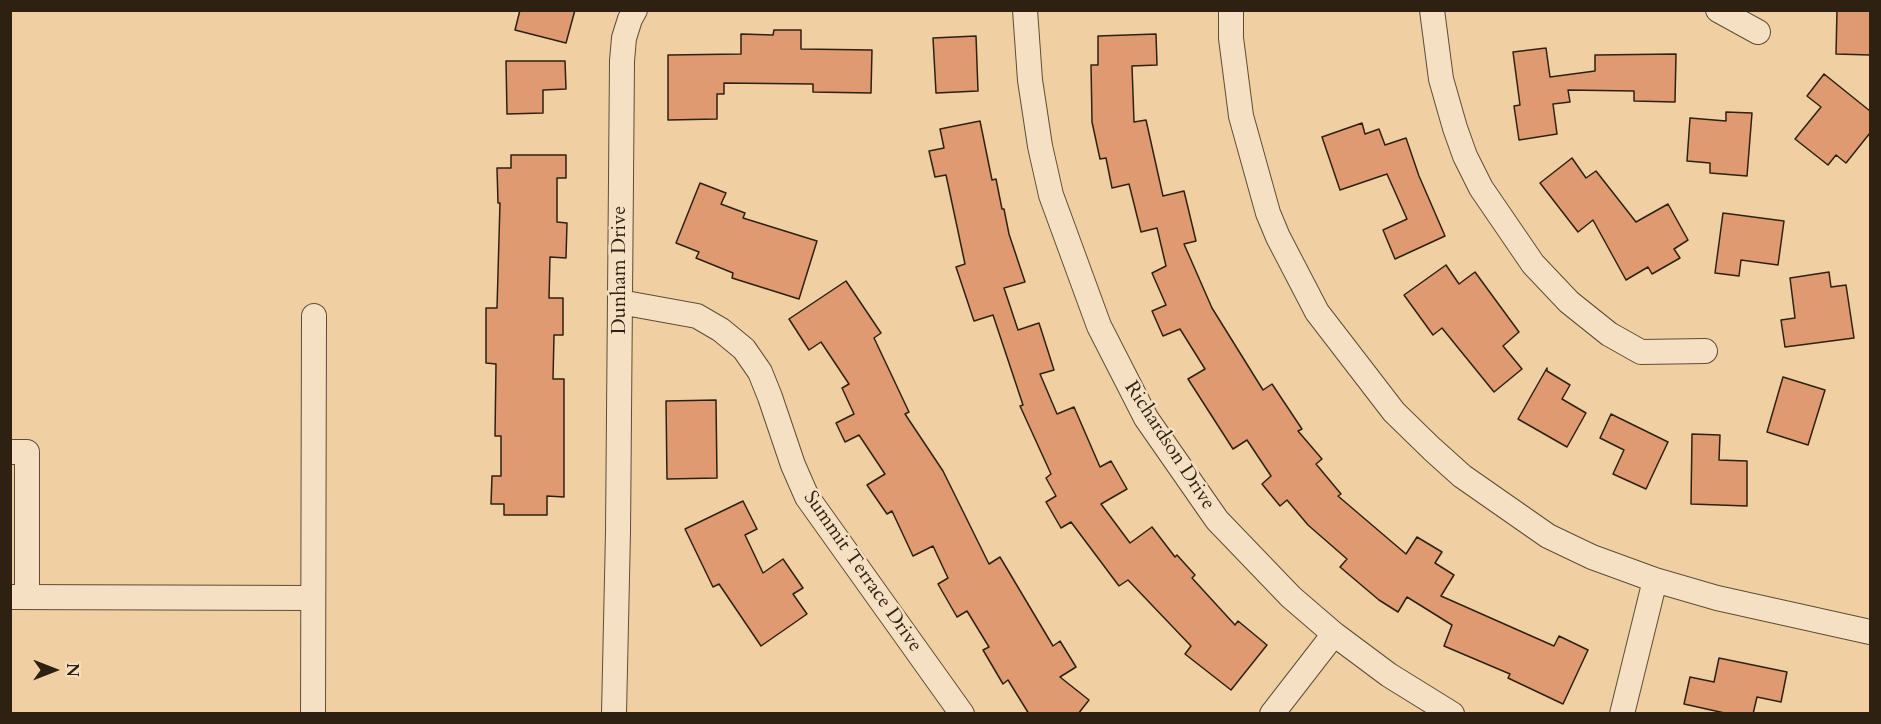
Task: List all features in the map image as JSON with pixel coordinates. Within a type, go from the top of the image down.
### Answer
[{"type":"street","name":"Dunham Drive","points":[[614,714],[622,61],[624,38],[635,10]]},
{"type":"street","name":"Richardson Drive","points":[[1025,10],[1030,80],[1040,146],[1051,195],[1099,326],[1146,418],[1217,520],[1291,597],[1334,634],[1389,675],[1452,714]]},
{"type":"street","points":[[1231,10],[1231,38],[1240,116],[1268,213],[1297,276],[1317,312],[1395,412],[1432,449],[1462,476],[1548,536],[1592,556],[1655,580],[1717,598],[1870,632]]},
{"type":"street","points":[[1432,10],[1441,79],[1455,128],[1466,156],[1481,188],[1533,264],[1569,302],[1609,334],[1641,352],[1705,351]]},
{"type":"street","points":[[1718,10],[1758,32]]},
{"type":"street","name":"Summit Terrace Drive","points":[[620,302],[696,316],[721,330],[744,349],[760,372],[793,465],[807,497],[962,714]]},
{"type":"street","points":[[313,714],[314,316]]},
{"type":"street","points":[[10,452],[27,452],[19,597],[313,598]]},
{"type":"street","points":[[1622,714],[1655,580]]},
{"type":"street","points":[[1272,714],[1334,634]]},
{"type":"building","points":[[520,10],[575,10],[566,43],[515,30]]},
{"type":"building","points":[[1837,10],[1870,10],[1870,55],[1836,54]]},
{"type":"building","points":[[774,30],[801,30],[801,49],[872,50],[871,93],[813,92],[813,84],[724,83],[724,94],[717,94],[717,119],[668,120],[668,55],[741,54],[741,34],[773,35]]},
{"type":"building","points":[[1156,34],[1157,65],[1132,66],[1134,122],[1146,120],[1163,196],[1184,191],[1196,241],[1184,244],[1212,308],[1263,390],[1272,384],[1302,429],[1298,431],[1322,459],[1316,464],[1341,494],[1338,496],[1406,554],[1417,537],[1442,552],[1435,563],[1454,575],[1441,596],[1554,646],[1559,636],[1588,650],[1563,704],[1508,678],[1510,674],[1444,646],[1452,625],[1407,597],[1398,612],[1379,600],[1340,567],[1347,559],[1308,525],[1287,500],[1280,506],[1262,484],[1271,476],[1247,440],[1233,449],[1188,379],[1205,369],[1180,329],[1163,336],[1152,311],[1166,305],[1152,273],[1166,266],[1157,228],[1141,232],[1129,184],[1112,188],[1106,158],[1100,159],[1092,122],[1091,65],[1098,65],[1098,36]]},
{"type":"building","points":[[976,36],[978,91],[936,93],[933,38]]},
{"type":"building","points":[[1546,48],[1550,77],[1595,71],[1595,55],[1676,54],[1675,102],[1634,101],[1634,91],[1568,90],[1570,102],[1553,104],[1557,134],[1519,140],[1514,106],[1520,105],[1513,52]]},
{"type":"building","points":[[506,61],[565,61],[566,89],[543,90],[543,113],[507,114]]},
{"type":"building","points":[[1824,74],[1870,111],[1870,133],[1846,163],[1836,155],[1828,165],[1795,139],[1821,107],[1807,96]]},
{"type":"building","points":[[1726,112],[1752,113],[1747,176],[1710,173],[1710,163],[1687,161],[1690,118],[1726,121]]},
{"type":"building","points":[[980,121],[992,180],[996,179],[1009,234],[1025,282],[1004,288],[1018,330],[1039,323],[1054,370],[1040,374],[1057,414],[1074,407],[1100,467],[1111,461],[1127,489],[1101,504],[1130,543],[1152,527],[1175,557],[1177,555],[1195,575],[1192,578],[1235,625],[1238,621],[1267,645],[1231,690],[1185,654],[1191,646],[1128,580],[1119,586],[1071,522],[1061,528],[1046,502],[1056,496],[1046,478],[1051,474],[1020,406],[1023,405],[993,315],[974,321],[956,267],[965,264],[946,175],[935,177],[929,151],[944,148],[940,129]]},
{"type":"building","points":[[1362,123],[1365,134],[1379,129],[1385,145],[1406,138],[1419,176],[1445,236],[1395,259],[1383,230],[1407,219],[1387,174],[1340,190],[1322,137]]},
{"type":"building","points":[[511,155],[566,155],[566,178],[557,178],[557,222],[567,223],[566,258],[550,257],[549,298],[563,298],[563,335],[554,335],[553,379],[564,379],[564,497],[547,496],[547,515],[504,515],[504,504],[491,504],[492,476],[501,476],[501,436],[495,436],[496,364],[486,363],[486,308],[497,308],[500,203],[498,203],[497,168],[511,168]]},
{"type":"building","points":[[1572,158],[1586,178],[1596,171],[1636,222],[1668,204],[1688,240],[1674,249],[1680,258],[1652,274],[1648,267],[1626,280],[1593,220],[1578,232],[1540,183]]},
{"type":"building","points":[[700,183],[726,193],[721,204],[745,213],[743,218],[817,241],[799,299],[732,278],[733,273],[696,258],[699,252],[676,243]]},
{"type":"building","points":[[1723,213],[1784,221],[1778,265],[1741,260],[1739,276],[1715,273]]},
{"type":"building","points":[[1446,265],[1459,284],[1475,272],[1519,332],[1503,346],[1522,369],[1494,392],[1442,328],[1433,335],[1404,295]]},
{"type":"building","points":[[1829,272],[1831,287],[1846,285],[1854,338],[1785,347],[1781,320],[1795,318],[1790,278]]},
{"type":"building","points":[[846,281],[881,333],[874,338],[909,412],[905,414],[943,471],[989,564],[1000,557],[1053,646],[1060,641],[1076,667],[1060,677],[1089,700],[1078,714],[1029,714],[1008,680],[1003,684],[983,650],[989,647],[967,611],[957,617],[938,584],[948,578],[933,546],[913,556],[892,511],[887,514],[867,485],[885,474],[859,435],[845,442],[836,423],[854,414],[842,388],[849,384],[821,342],[809,350],[789,319]]},
{"type":"building","points":[[1547,368],[1547,371],[1570,385],[1562,399],[1586,413],[1567,447],[1518,419]]},
{"type":"building","points":[[1783,377],[1825,390],[1808,445],[1767,432]]},
{"type":"building","points":[[716,400],[717,478],[667,479],[666,401]]},
{"type":"building","points":[[1611,414],[1668,442],[1646,489],[1613,474],[1624,450],[1600,438]]},
{"type":"building","points":[[1692,434],[1720,435],[1719,460],[1747,461],[1747,506],[1691,504]]},
{"type":"building","points":[[743,501],[757,529],[745,535],[763,573],[783,559],[803,588],[793,594],[807,614],[761,646],[719,584],[713,587],[685,529]]},
{"type":"building","points":[[1719,658],[1787,672],[1781,702],[1757,697],[1753,714],[1729,714],[1684,704],[1690,677],[1714,682]]}]
